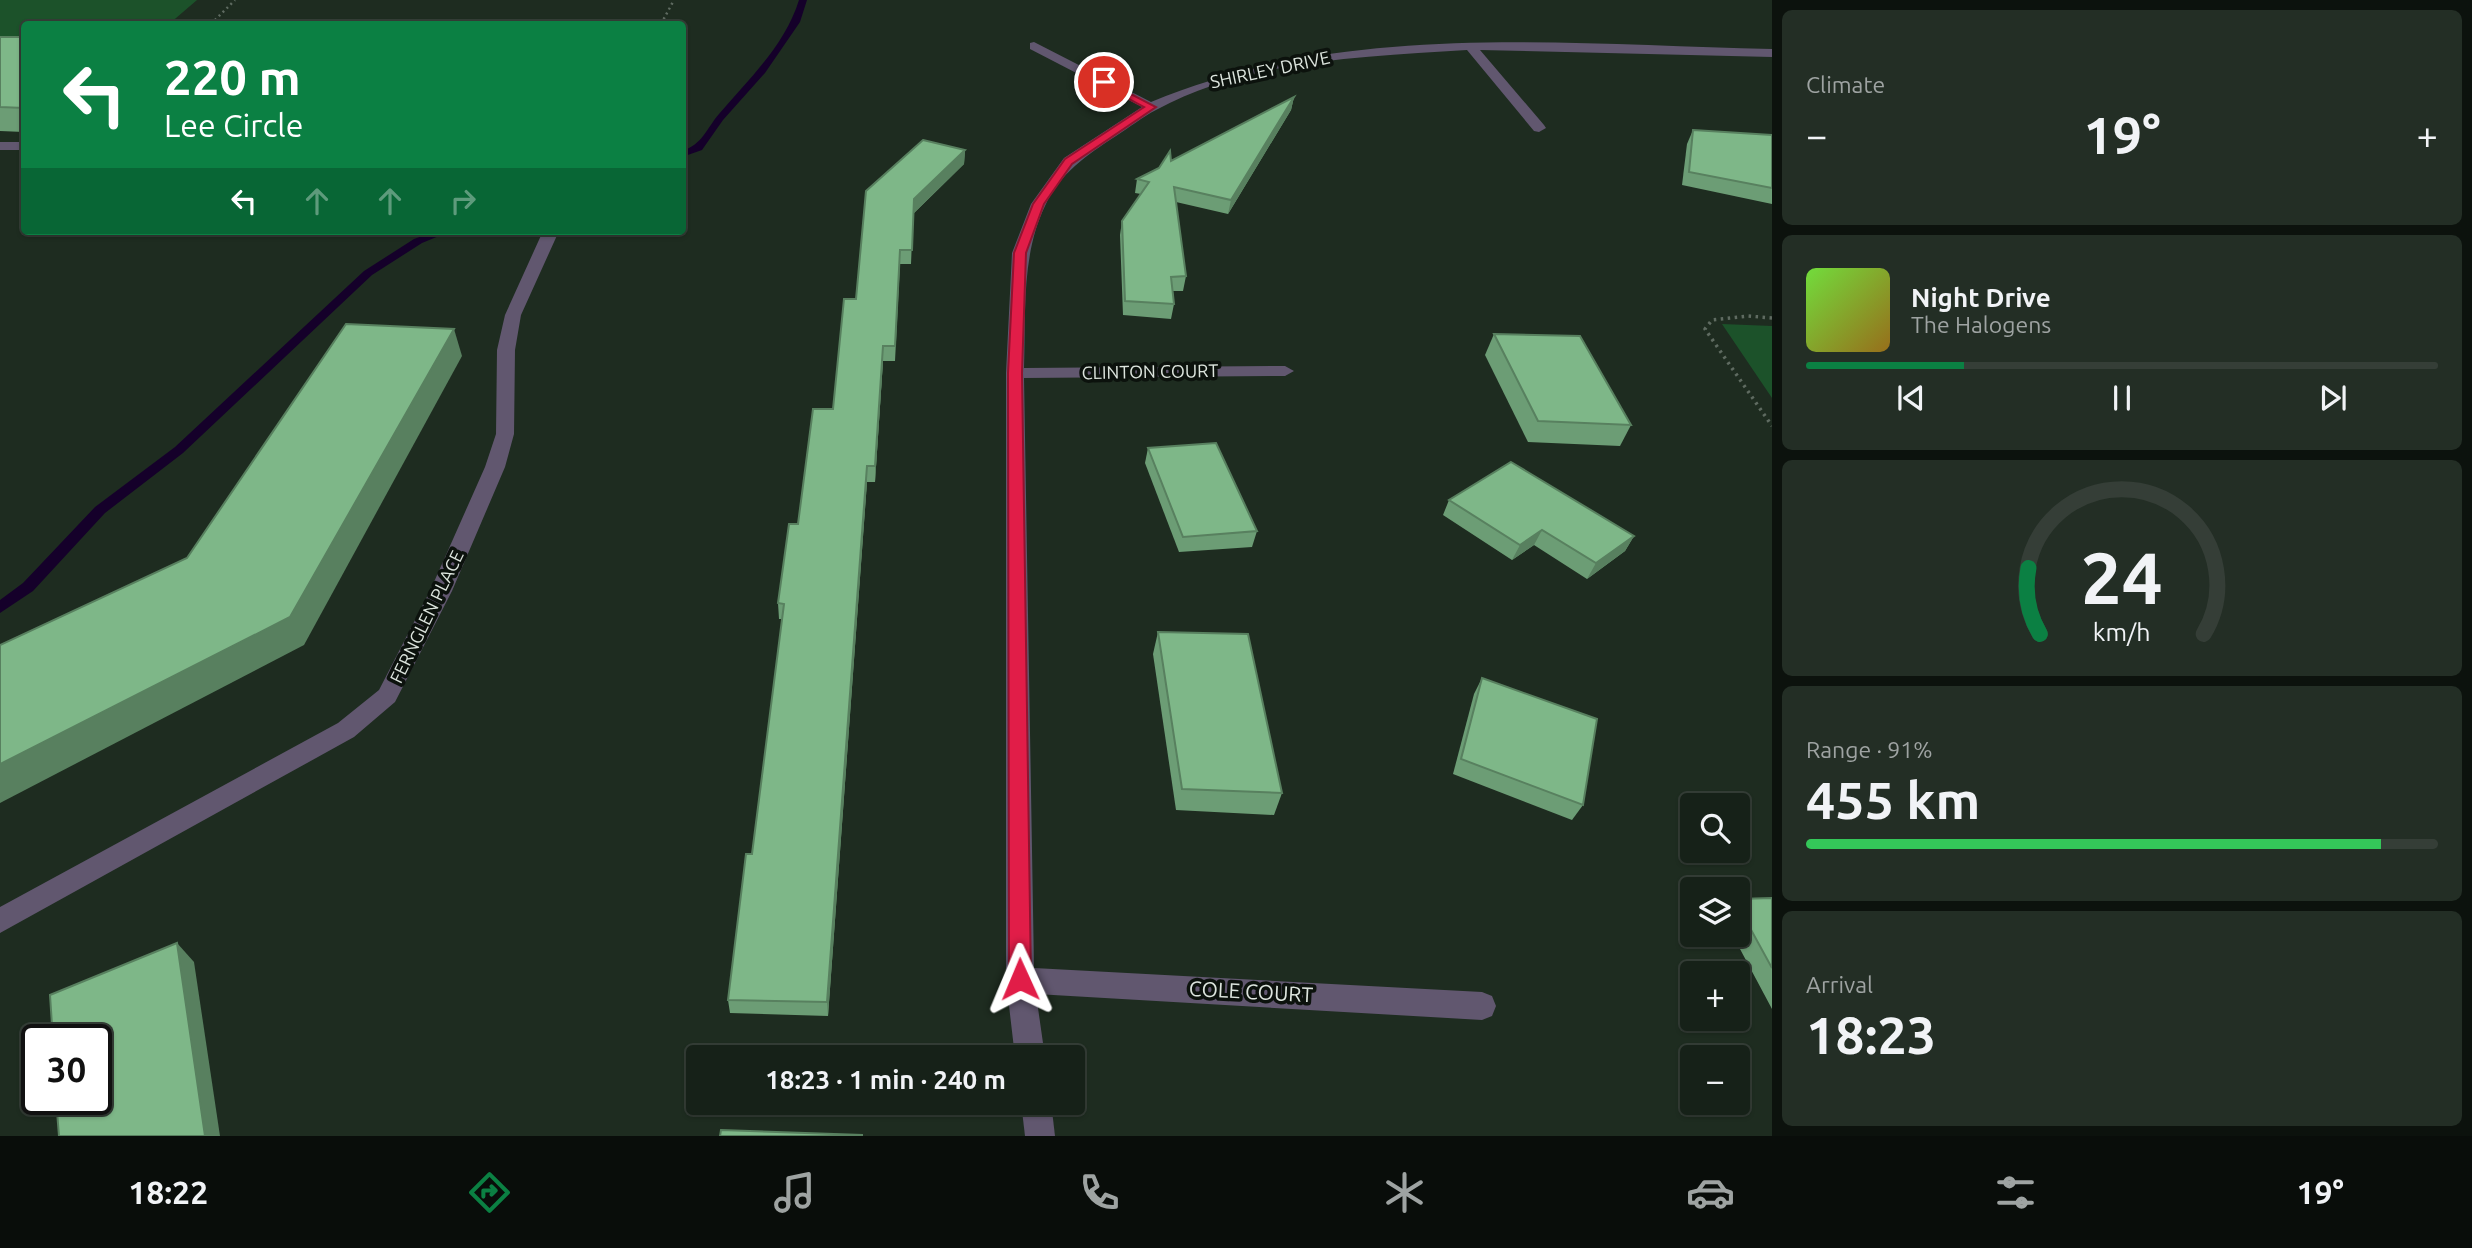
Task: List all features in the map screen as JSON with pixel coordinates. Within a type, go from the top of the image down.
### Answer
[{"type":"street","points":[[1034,46],[1151,107]]},
{"type":"street","name":"SHIRLEY DRIVE","points":[[1028,1045],[1020,979],[1015,373],[1020,253],[1038,204],[1069,161],[1151,107],[1203,85],[1254,71],[1316,59],[1389,50],[1470,46],[1772,53]]},
{"type":"street","points":[[1470,46],[1539,128]]},
{"type":"street","points":[[0,146],[21,146]]},
{"type":"street","name":"FERNGLEN PLACE","points":[[0,921],[346,730],[387,696],[442,591],[495,467],[505,434],[506,350],[513,314],[549,235]]},
{"type":"street","name":"CLINTON COURT","points":[[1015,373],[1285,371]]},
{"type":"street","name":"COLE COURT","points":[[1020,979],[1482,1006]]},
{"type":"street","points":[[1038,1115],[1040,1136]]},
{"type":"path","points":[[214,21],[235,0]]},
{"type":"path","points":[[663,21],[674,0]]},
{"type":"path","points":[[1772,318],[1748,316],[1712,320],[1705,329],[1772,426]]},
{"type":"green space","points":[[0,0],[197,0],[172,21],[21,21],[21,55],[0,54]]},
{"type":"green space","points":[[1722,324],[1772,326],[1772,398]]},
{"type":"building","points":[[0,37],[21,37],[21,108],[0,107]]},
{"type":"building","points":[[1294,97],[1231,200],[1174,187],[1186,276],[1171,277],[1174,304],[1125,301],[1122,221],[1149,182],[1137,179],[1159,168],[1170,151],[1171,161]]},
{"type":"building","points":[[1693,130],[1772,135],[1772,188],[1689,172]]},
{"type":"building","points":[[923,140],[965,150],[914,199],[912,250],[900,250],[895,346],[883,346],[875,466],[867,466],[827,1002],[728,1000],[746,854],[752,854],[784,604],[778,603],[789,524],[798,524],[813,409],[833,409],[844,299],[856,299],[866,191]]},
{"type":"building","points":[[346,324],[454,329],[290,617],[0,764],[0,645],[187,558]]},
{"type":"building","points":[[1494,334],[1580,336],[1631,425],[1538,421]]},
{"type":"building","points":[[1216,443],[1257,531],[1183,537],[1148,448]]},
{"type":"building","points":[[1511,462],[1634,536],[1596,563],[1542,530],[1520,545],[1449,500]]},
{"type":"building","points":[[1158,632],[1248,634],[1282,793],[1182,789]]},
{"type":"building","points":[[1482,678],[1597,719],[1583,805],[1461,759]]},
{"type":"building","points":[[1772,898],[1772,968],[1750,928],[1750,899]]},
{"type":"building","points":[[177,943],[205,1136],[59,1136],[57,1115],[112,1115],[112,1024],[52,1024],[50,995]]},
{"type":"building","points":[[721,1130],[862,1135],[862,1136],[720,1136]]},
{"type":"waterway","points":[[686,153],[699,148],[720,118],[762,71],[796,22],[803,0]]},
{"type":"waterway","points":[[0,608],[28,587],[100,510],[179,450],[368,273],[418,241],[435,235]]},
{"type":"route","points":[[1020,979],[1015,373],[1020,253],[1038,204],[1069,161],[1151,107],[1104,82]]}]
